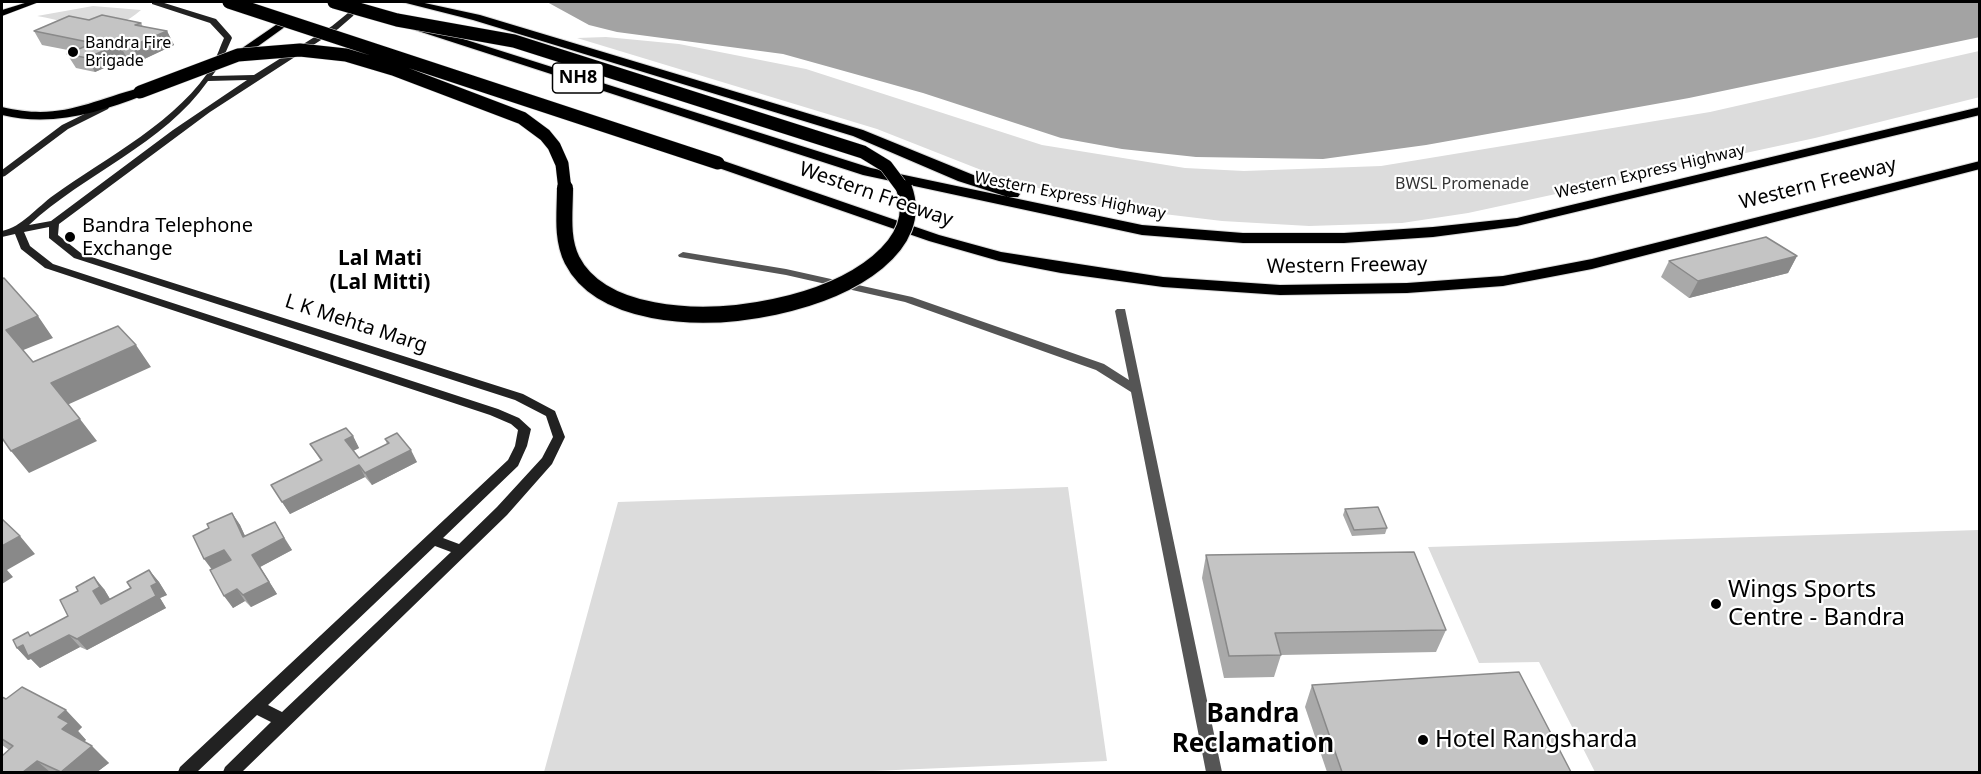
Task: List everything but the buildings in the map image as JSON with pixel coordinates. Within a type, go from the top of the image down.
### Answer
[{"type":"highway","name":"Western Freeway","points":[[229,2],[289,19],[934,238],[999,256],[1060,268],[1163,282],[1280,290],[1407,288],[1503,281],[1592,264],[1980,165]]},
{"type":"highway","points":[[239,55],[284,51],[333,52],[490,104],[528,122],[548,139],[561,161],[565,186],[563,226],[566,247],[579,274],[594,288],[626,303],[666,314],[734,315],[773,308],[831,290],[884,257],[908,220],[909,202],[903,186],[892,170],[878,158],[864,152],[514,41],[397,21],[334,2]]},
{"type":"highway","points":[[407,2],[476,17],[858,133],[963,178],[1130,228]]},
{"type":"highway","points":[[2,111],[53,116],[105,106],[239,55],[289,19]]},
{"type":"highway","name":"Western Express Highway","points":[[397,21],[868,172],[1130,228],[1243,238],[1344,238],[1433,232],[1517,222],[1980,111]]},
{"type":"main road","points":[[2,13],[30,3],[42,2]]},
{"type":"main road","points":[[18,230],[47,204],[170,116],[207,79],[223,53],[228,38],[213,21],[155,2]]},
{"type":"main road","points":[[2,234],[54,224],[254,77],[314,42],[350,15],[357,2]]},
{"type":"main road","points":[[207,79],[254,77]]},
{"type":"main road","points":[[2,174],[65,127],[105,106]]},
{"type":"main road","points":[[170,116],[199,117]]},
{"type":"main road","name":"L K Mehta Marg","points":[[54,224],[53,236],[78,256],[519,397],[551,414],[559,437],[547,461],[461,550],[231,772]]},
{"type":"main road","name":"L K Mehta Marg","points":[[18,230],[25,247],[49,266],[515,421],[525,429],[521,446],[513,463],[186,772]]},
{"type":"main road","points":[[432,539],[461,550]]},
{"type":"main road","points":[[256,706],[284,721]]},
{"type":"street","points":[[682,255],[786,272],[908,299],[1100,368],[1137,390]]},
{"type":"street","points":[[1121,311],[1214,772]]},
{"type":"green space","points":[[93,6],[141,10],[129,19],[104,26],[79,25],[37,16]]},
{"type":"green space","name":"BWSL Promenade","points":[[606,37],[679,44],[806,69],[1042,145],[1185,168],[1244,171],[1381,166],[1710,112],[1979,51],[1980,97],[1815,138],[1468,213],[1402,223],[1309,226],[1222,221],[1114,208],[1004,179],[877,129],[577,38]]},
{"type":"green space","points":[[1068,487],[1107,761],[849,772],[544,772],[618,502]]},
{"type":"green space","name":"Wings Sports Centre - Bandra","points":[[1979,530],[1979,772],[1595,772],[1539,662],[1479,663],[1428,547]]},
{"type":"shaded area","points":[[547,2],[1979,2],[1980,37],[1689,98],[1426,145],[1323,159],[1196,157],[1122,149],[1061,138],[923,93],[783,54],[617,32],[589,25]]},
{"type":"place","name":"Bandra Fire Brigade","points":[[73,52]]},
{"type":"place","name":"Bandra Telephone Exchange","points":[[70,237]]},
{"type":"place","name":"Wings Sports Centre - Bandra","points":[[1716,604]]},
{"type":"place","name":"Hotel Rangsharda","points":[[1423,740]]},
{"type":"district","name":"Lal Mati (Lal Mitti)","points":[[380,271]]},
{"type":"district","name":"Bandra Reclamation","points":[[1253,730]]}]
